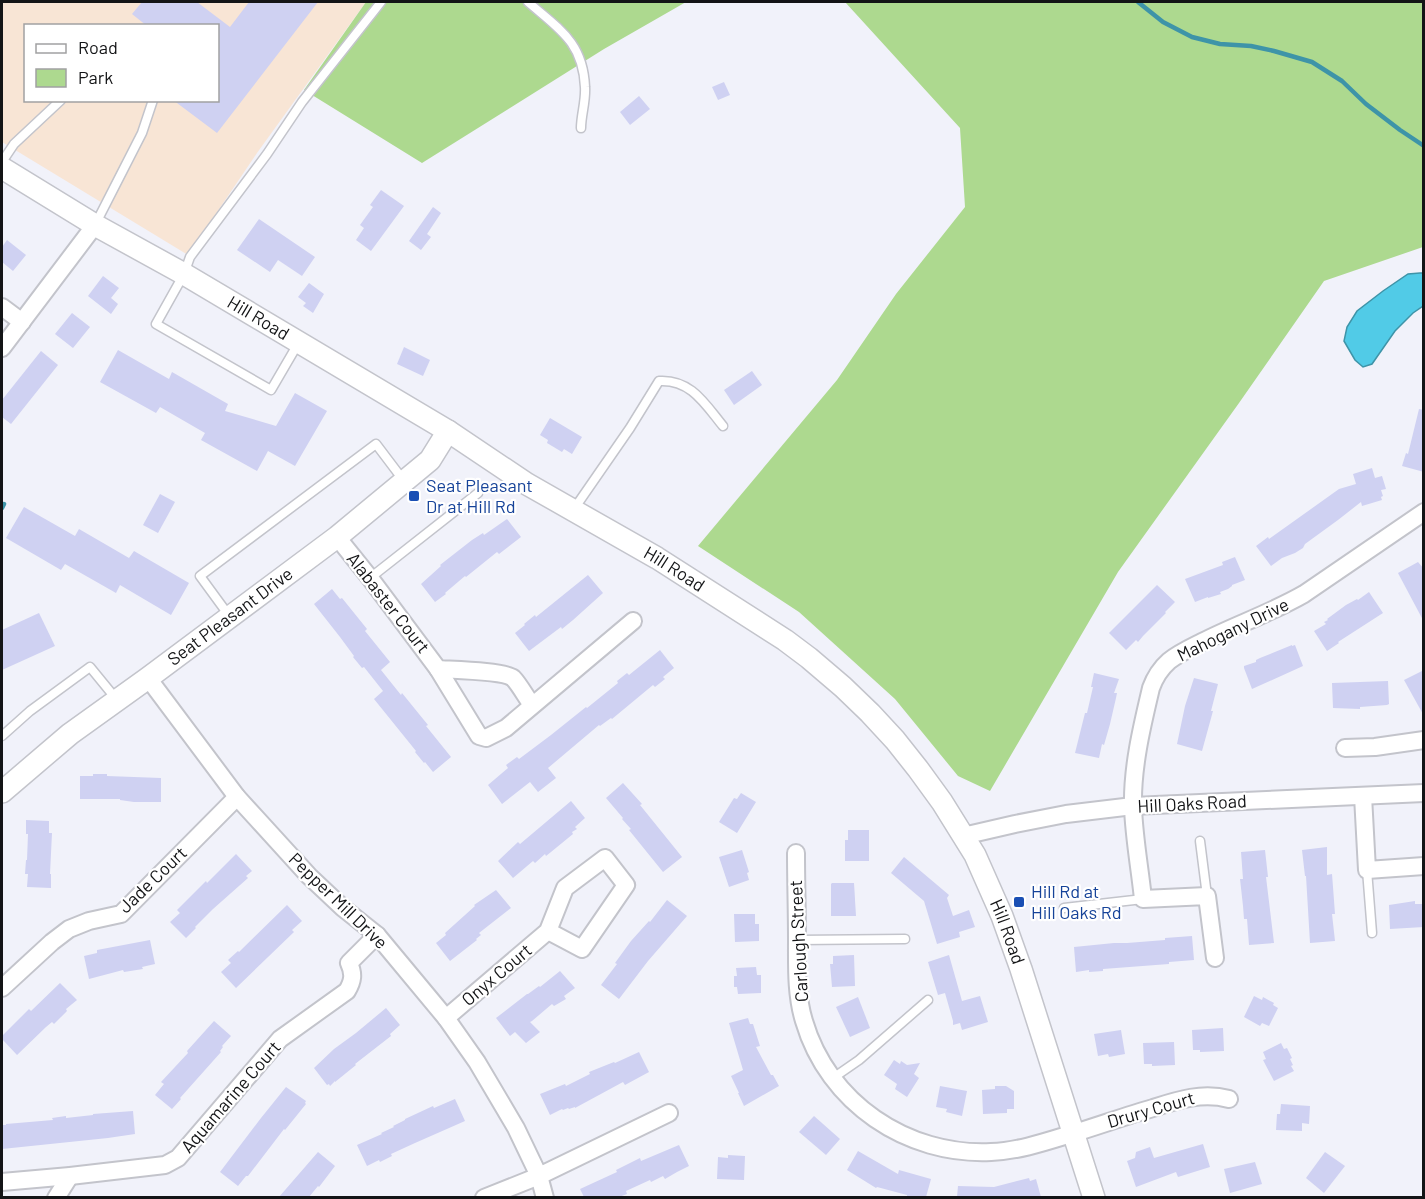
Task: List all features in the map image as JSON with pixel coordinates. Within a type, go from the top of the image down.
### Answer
[{"type":"street","name":"Hill Road","points":[[2,168],[95,225],[184,274],[448,431],[526,484],[657,558],[785,640],[843,687],[895,740],[936,794],[975,855],[1002,916],[1094,1197]]},
{"type":"street","points":[[2,348],[95,225]]},
{"type":"street","points":[[2,307],[22,322]]},
{"type":"street","name":"Seat Pleasant Drive","points":[[2,792],[48,751],[337,537],[430,460],[448,431]]},
{"type":"street","name":"Mahogany Drive","points":[[1143,900],[1133,806],[1135,769],[1144,717],[1157,674],[1180,653],[1304,594],[1424,512]]},
{"type":"street","name":"Alabaster Court","points":[[337,537],[438,669],[479,736],[486,738],[506,728],[633,621]]},
{"type":"street","name":"Alabaster Court","points":[[438,669],[507,675],[513,678],[532,705]]},
{"type":"street","name":"Pepper Mill Drive","points":[[148,678],[237,797],[309,876],[377,935],[446,1018],[477,1062],[516,1128],[539,1176],[546,1197]]},
{"type":"street","points":[[1345,748],[1375,747],[1424,740]]},
{"type":"street","name":"Hill Oaks Road","points":[[963,836],[1066,814],[1133,806],[1424,793]]},
{"type":"street","points":[[1364,796],[1367,870],[1424,866]]},
{"type":"street","name":"Jade Court","points":[[2,988],[69,929],[89,921],[121,914],[237,797]]},
{"type":"street","name":"Carlough Street","points":[[796,854],[799,996],[804,1021],[819,1058],[854,1102],[901,1135],[932,1146],[959,1152],[999,1152],[1035,1145],[1074,1133]]},
{"type":"street","name":"Onyx Court","points":[[446,1018],[548,931],[565,888],[605,858],[626,885],[582,949],[548,931]]},
{"type":"street","points":[[1143,900],[1207,896],[1215,958]]},
{"type":"street","name":"Aquamarine Court","points":[[2,1182],[165,1165],[178,1158],[280,1039],[347,991],[353,982],[353,971],[349,963],[377,935]]},
{"type":"street","name":"Drury Court","points":[[1074,1133],[1186,1098],[1208,1096],[1229,1099]]},
{"type":"street","points":[[484,1197],[539,1176],[669,1113]]},
{"type":"street","points":[[56,1197],[70,1176]]},
{"type":"lane","points":[[299,342],[271,390],[156,324],[184,274],[190,257],[267,154],[302,102],[381,2]]},
{"type":"lane","points":[[528,2],[570,40],[581,58],[585,89],[581,128]]},
{"type":"lane","points":[[2,162],[14,144],[60,102]]},
{"type":"lane","points":[[95,225],[142,133],[152,102]]},
{"type":"lane","points":[[574,510],[659,381],[672,380],[694,391],[723,426]]},
{"type":"lane","points":[[230,617],[200,576],[376,444],[404,482]]},
{"type":"lane","points":[[370,578],[478,493]]},
{"type":"lane","points":[[2,736],[30,711],[90,667],[117,700]]},
{"type":"lane","points":[[1200,841],[1207,896]]},
{"type":"lane","points":[[1367,870],[1372,933]]},
{"type":"lane","points":[[1064,908],[1143,900]]},
{"type":"lane","points":[[797,940],[905,939]]},
{"type":"lane","points":[[833,1078],[859,1060],[928,1000]]},
{"type":"shaded area","points":[[2,2],[366,2],[257,153],[188,255],[2,142]]},
{"type":"green space","points":[[366,2],[686,2],[604,49],[422,163],[304,90]]},
{"type":"green space","points":[[845,2],[1423,2],[1423,247],[1324,281],[1118,572],[990,791],[958,776],[895,699],[799,612],[698,546],[837,380],[896,294],[965,207],[960,128]]},
{"type":"water","points":[[1423,273],[1423,306],[1395,331],[1372,364],[1363,367],[1355,360],[1344,341],[1347,327],[1357,311],[1408,274]]},
{"type":"building","points":[[142,2],[197,2],[230,27],[249,2],[318,2],[217,133],[176,102],[219,102],[219,24],[144,24],[132,14]]},
{"type":"building","points":[[724,82],[730,95],[718,100],[712,87]]},
{"type":"building","points":[[639,96],[650,109],[630,125],[620,112]]},
{"type":"building","points":[[381,190],[404,206],[371,251],[356,240],[364,228],[360,225],[373,207],[370,205]]},
{"type":"building","points":[[433,207],[441,213],[427,234],[431,237],[421,250],[409,241]]},
{"type":"building","points":[[259,219],[315,257],[302,276],[278,260],[270,272],[237,250]]},
{"type":"building","points":[[7,240],[26,255],[13,271],[2,262],[2,247]]},
{"type":"building","points":[[103,276],[119,288],[111,298],[118,304],[111,314],[88,296]]},
{"type":"building","points":[[309,283],[324,294],[313,313],[303,306],[306,303],[298,297]]},
{"type":"building","points":[[72,313],[90,327],[73,348],[55,334]]},
{"type":"building","points":[[404,347],[430,360],[423,376],[397,364]]},
{"type":"building","points":[[118,350],[169,379],[172,372],[228,404],[225,411],[276,426],[295,393],[327,411],[295,466],[268,451],[257,471],[201,440],[205,433],[160,407],[156,413],[100,382]]},
{"type":"building","points":[[41,351],[58,365],[11,424],[2,417],[2,400]]},
{"type":"building","points":[[752,371],[762,385],[734,405],[724,390]]},
{"type":"building","points":[[1419,409],[1424,410],[1424,472],[1402,466],[1406,453],[1408,454]]},
{"type":"building","points":[[550,418],[582,437],[572,454],[564,449],[562,452],[547,443],[548,440],[540,435]]},
{"type":"building","points":[[1372,468],[1375,478],[1382,476],[1386,489],[1381,490],[1382,500],[1362,506],[1361,502],[1305,544],[1303,548],[1271,566],[1256,546],[1339,489],[1356,484],[1353,474]]},
{"type":"building","points":[[160,494],[175,502],[158,533],[143,525]]},
{"type":"building","points":[[24,507],[75,536],[79,529],[129,558],[134,551],[189,583],[171,615],[120,585],[116,593],[65,564],[61,570],[6,538]]},
{"type":"building","points":[[507,519],[521,537],[465,576],[435,602],[421,584],[440,565],[472,540],[483,533],[484,535]]},
{"type":"building","points":[[1235,557],[1245,580],[1220,592],[1221,594],[1195,602],[1185,579],[1223,565],[1222,562]]},
{"type":"building","points":[[1418,562],[1424,569],[1424,622],[1398,573]]},
{"type":"building","points":[[588,575],[603,593],[562,629],[561,627],[529,651],[515,633]]},
{"type":"building","points":[[1157,585],[1175,602],[1138,642],[1136,640],[1126,650],[1109,633]]},
{"type":"building","points":[[332,589],[367,629],[365,631],[390,662],[381,670],[428,725],[426,726],[451,757],[433,772],[374,699],[383,691],[353,657],[314,604]]},
{"type":"building","points":[[1369,592],[1383,613],[1327,651],[1314,631],[1326,624],[1324,622],[1327,619],[1346,605]]},
{"type":"building","points":[[39,613],[55,646],[2,670],[2,630]]},
{"type":"building","points":[[1295,645],[1303,666],[1252,689],[1244,666]]},
{"type":"building","points":[[660,650],[674,668],[663,677],[665,679],[655,687],[653,685],[612,719],[599,725],[548,768],[556,778],[538,792],[530,782],[502,804],[488,785],[508,768],[506,765],[517,757],[519,759],[587,708],[627,673],[629,675]]},
{"type":"building","points":[[1424,670],[1424,716],[1404,680]]},
{"type":"building","points":[[1094,673],[1119,679],[1114,693],[1117,693],[1110,724],[1099,758],[1075,753],[1085,713],[1087,713]]},
{"type":"building","points":[[1194,678],[1218,684],[1202,751],[1177,744]]},
{"type":"building","points":[[1388,681],[1389,704],[1387,705],[1360,707],[1360,709],[1333,708],[1332,683]]},
{"type":"building","points":[[93,774],[161,778],[161,802],[80,799],[80,776],[93,776]]},
{"type":"building","points":[[623,783],[682,857],[663,872],[606,798]]},
{"type":"building","points":[[741,793],[756,802],[737,833],[719,822],[734,798],[737,799]]},
{"type":"building","points":[[571,801],[585,818],[575,827],[577,829],[546,856],[545,854],[535,863],[533,861],[513,878],[498,861],[518,842],[520,844]]},
{"type":"building","points":[[26,820],[49,821],[49,833],[52,833],[51,888],[27,887],[28,874],[25,874],[28,834],[26,834]]},
{"type":"building","points":[[848,830],[869,830],[869,861],[845,861],[845,840],[848,840]]},
{"type":"building","points":[[1327,847],[1327,875],[1332,874],[1335,941],[1310,943],[1302,850]]},
{"type":"building","points":[[742,850],[749,872],[747,873],[749,880],[729,887],[719,857]]},
{"type":"building","points":[[1265,850],[1274,943],[1249,945],[1240,879],[1243,879],[1241,852]]},
{"type":"building","points":[[236,854],[252,871],[246,876],[248,878],[213,909],[186,938],[170,922],[180,913],[177,910]]},
{"type":"building","points":[[904,857],[949,895],[947,898],[953,916],[969,910],[975,927],[959,932],[960,937],[937,944],[924,901],[891,873]]},
{"type":"building","points":[[832,883],[854,883],[856,916],[831,916]]},
{"type":"building","points":[[496,890],[511,908],[479,933],[481,935],[477,940],[450,961],[436,943],[474,905]]},
{"type":"building","points":[[667,900],[687,916],[619,999],[601,985],[631,941]]},
{"type":"building","points":[[1415,901],[1415,904],[1424,904],[1424,927],[1390,929],[1389,905]]},
{"type":"building","points":[[287,905],[302,921],[292,930],[294,932],[236,988],[221,972],[231,963],[228,960]]},
{"type":"building","points":[[734,914],[755,914],[755,924],[759,924],[759,941],[735,942]]},
{"type":"building","points":[[1192,936],[1194,960],[1076,972],[1074,947]]},
{"type":"building","points":[[150,940],[155,964],[142,967],[143,969],[124,972],[123,970],[89,979],[84,956],[97,953],[97,950]]},
{"type":"building","points":[[854,955],[855,986],[832,987],[830,964],[833,964],[833,956]]},
{"type":"building","points":[[949,955],[962,1001],[980,996],[988,1022],[962,1030],[960,1023],[953,1025],[945,993],[938,995],[928,962]]},
{"type":"building","points":[[756,967],[757,975],[761,975],[761,993],[738,994],[737,987],[734,987],[734,976],[737,976],[736,968]]},
{"type":"building","points":[[560,971],[575,988],[564,996],[566,999],[554,1006],[552,1004],[530,1022],[540,1032],[526,1043],[515,1032],[510,1036],[496,1018]]},
{"type":"building","points":[[60,983],[77,1000],[54,1024],[52,1022],[46,1027],[17,1055],[2,1039],[2,1036]]},
{"type":"building","points":[[1254,996],[1262,1000],[1263,997],[1278,1008],[1269,1026],[1262,1023],[1260,1026],[1244,1017]]},
{"type":"building","points":[[858,997],[870,1028],[850,1037],[836,1007]]},
{"type":"building","points":[[386,1008],[400,1025],[390,1034],[391,1036],[356,1065],[330,1086],[327,1085],[314,1068]]},
{"type":"building","points":[[748,1018],[750,1024],[753,1024],[760,1046],[756,1047],[779,1086],[744,1106],[731,1076],[743,1070],[729,1023]]},
{"type":"building","points":[[214,1021],[231,1036],[222,1046],[221,1052],[172,1109],[155,1095],[164,1084],[161,1082]]},
{"type":"building","points":[[1223,1028],[1224,1051],[1193,1050],[1192,1030]]},
{"type":"building","points":[[1121,1030],[1125,1054],[1109,1057],[1108,1054],[1098,1056],[1094,1034]]},
{"type":"building","points":[[1174,1042],[1175,1065],[1144,1064],[1143,1043]]},
{"type":"building","points":[[1281,1043],[1284,1049],[1287,1048],[1292,1058],[1290,1059],[1293,1065],[1291,1066],[1294,1071],[1274,1081],[1263,1060],[1266,1059],[1263,1052]]},
{"type":"building","points":[[639,1052],[649,1072],[625,1085],[623,1082],[575,1108],[562,1109],[550,1115],[540,1094],[565,1084],[566,1086],[590,1074],[589,1072]]},
{"type":"building","points":[[894,1060],[907,1065],[920,1063],[914,1074],[919,1078],[907,1097],[895,1089],[897,1084],[884,1075]]},
{"type":"building","points":[[940,1086],[967,1091],[962,1116],[936,1107]]},
{"type":"building","points":[[995,1086],[1006,1086],[1014,1091],[1014,1109],[1007,1109],[1007,1113],[983,1114],[982,1090],[995,1089]]},
{"type":"building","points":[[286,1087],[306,1101],[306,1104],[238,1186],[220,1172]]},
{"type":"building","points":[[455,1099],[465,1121],[367,1166],[357,1145],[382,1134],[405,1119]]},
{"type":"building","points":[[1281,1104],[1310,1106],[1309,1124],[1302,1123],[1302,1131],[1276,1130],[1277,1114],[1280,1114]]},
{"type":"building","points":[[133,1111],[135,1134],[2,1149],[2,1125],[53,1120],[52,1118],[66,1116],[66,1118]]},
{"type":"building","points":[[814,1116],[840,1139],[826,1155],[799,1132]]},
{"type":"building","points":[[1203,1144],[1210,1167],[1178,1177],[1176,1172],[1136,1187],[1127,1161],[1135,1158],[1136,1152],[1150,1147],[1154,1158]]},
{"type":"building","points":[[679,1145],[689,1166],[665,1179],[663,1176],[651,1182],[650,1180],[626,1191],[627,1194],[619,1197],[584,1197],[580,1189],[617,1172],[616,1170],[640,1158],[641,1161]]},
{"type":"building","points":[[858,1151],[898,1174],[899,1170],[931,1179],[926,1197],[907,1197],[907,1195],[876,1188],[847,1170]]},
{"type":"building","points":[[318,1152],[335,1166],[319,1187],[309,1197],[279,1197]]},
{"type":"building","points":[[1325,1152],[1345,1166],[1324,1193],[1306,1178]]},
{"type":"building","points":[[728,1155],[745,1156],[744,1180],[717,1179],[718,1157],[728,1158]]},
{"type":"building","points":[[1255,1162],[1262,1184],[1230,1193],[1224,1169]]},
{"type":"building","points":[[1029,1178],[1030,1181],[1036,1179],[1041,1197],[957,1197],[958,1186],[994,1187]]},
{"type":"waterway","points":[[1138,2],[1163,22],[1192,37],[1220,44],[1251,46],[1312,62],[1342,81],[1366,104],[1424,146]]},
{"type":"waterway","points":[[2,508],[4,504]]},
{"type":"place","name":"Seat Pleasant Dr at Hill Rd","points":[[414,496]]},
{"type":"place","name":"Hill Rd at Hill Oaks Rd","points":[[1019,902]]}]
